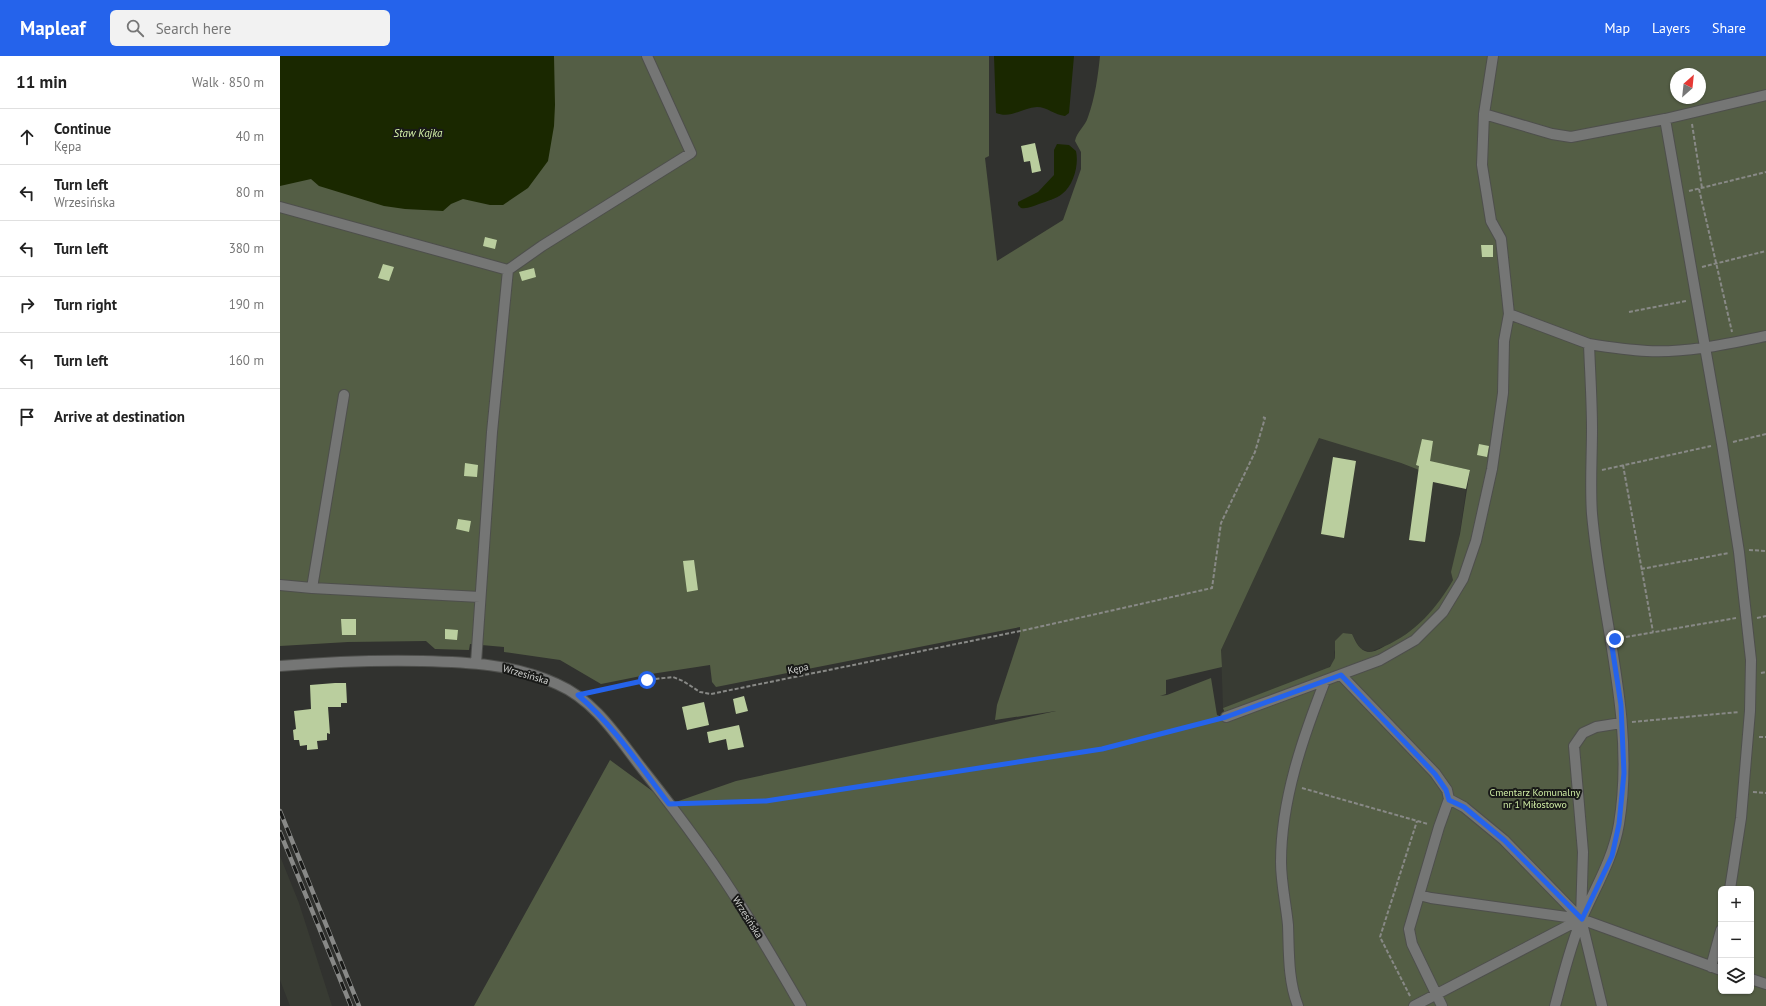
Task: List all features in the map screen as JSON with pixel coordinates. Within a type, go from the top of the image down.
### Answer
[{"type":"street","points":[[476,663],[492,432],[508,270],[542,246],[691,153],[647,56]]},
{"type":"street","points":[[1226,717],[1380,660],[1415,640],[1443,612],[1463,580],[1476,541],[1492,469],[1503,393],[1504,341],[1509,314],[1501,239],[1491,220],[1482,165],[1484,114],[1493,56]]},
{"type":"street","points":[[1484,114],[1552,134],[1571,137],[1665,119],[1766,95]]},
{"type":"street","points":[[1665,119],[1722,444],[1739,552],[1751,660],[1750,711],[1741,818],[1730,886]]},
{"type":"street","points":[[280,207],[508,270]]},
{"type":"street","points":[[1509,314],[1589,344],[1648,351],[1671,351],[1705,347],[1766,336]]},
{"type":"street","points":[[1555,1006],[1571,950],[1582,919],[1612,856],[1619,824],[1624,773],[1621,705],[1601,581],[1592,513],[1592,429],[1589,344]]},
{"type":"street","points":[[312,588],[344,395]]},
{"type":"street","points":[[280,584],[312,588],[480,597]]},
{"type":"street","name":"Wrzesińska","points":[[280,666],[332,662],[390,661],[476,663],[539,676],[557,683],[578,695],[602,717],[616,734],[701,845],[732,892],[801,1006]]},
{"type":"street","points":[[1341,675],[1435,774],[1446,790],[1449,800],[1439,827],[1409,928],[1412,944],[1442,1006]]},
{"type":"street","points":[[1298,1006],[1291,984],[1286,906],[1281,864],[1282,832],[1291,785],[1325,680]]},
{"type":"street","points":[[1602,1006],[1582,919],[1583,852],[1574,746],[1583,733],[1596,727],[1621,723]]},
{"type":"street","points":[[1449,800],[1464,807],[1504,840],[1582,919]]},
{"type":"street","points":[[1419,895],[1430,898],[1582,919],[1718,969]]},
{"type":"street","points":[[1414,1006],[1582,919]]},
{"type":"street","points":[[1711,967],[1718,941]]},
{"type":"street","points":[[1754,980],[1766,984]]},
{"type":"path","points":[[1690,113],[1702,188]]},
{"type":"path","points":[[1678,193],[1766,172]]},
{"type":"path","points":[[1699,189],[1735,342]]},
{"type":"path","points":[[1691,269],[1766,251]]},
{"type":"path","points":[[1629,312],[1686,302],[1685,294]]},
{"type":"path","name":"Kępa","points":[[578,695],[673,676],[700,692],[711,694],[1025,630],[1212,588],[1221,523],[1255,452],[1266,418],[1262,417]]},
{"type":"path","points":[[1591,472],[1766,434]]},
{"type":"path","points":[[1622,465],[1640,569],[1653,632]]},
{"type":"path","points":[[1640,569],[1739,552],[1766,551]]},
{"type":"path","points":[[1611,640],[1747,616]]},
{"type":"path","points":[[1621,723],[1750,711]]},
{"type":"path","points":[[669,804],[773,800],[1102,749],[1226,717]]},
{"type":"path","points":[[1291,785],[1439,827]]},
{"type":"path","points":[[1414,1006],[1380,937],[1417,821]]},
{"type":"shaded area","points":[[1319,437],[1419,470],[1443,464],[1470,470],[1453,580],[1445,595],[1435,608],[1424,620],[1399,640],[1370,652],[1361,649],[1352,634],[1343,633],[1334,652],[1335,658],[1333,663],[1326,670],[1223,708],[1221,650]]},
{"type":"shaded area","points":[[280,856],[299,903],[332,1006],[290,1006],[280,980]]},
{"type":"green space","name":"Cmentarz Komunalny nr 1 Miłostowo","points":[[280,56],[989,56],[989,156],[985,158],[997,261],[1063,220],[1081,169],[1081,152],[1075,141],[1077,134],[1087,120],[1093,102],[1100,56],[1766,56],[1766,1006],[474,1006],[610,760],[670,804],[736,781],[1056,711],[995,720],[997,705],[1020,635],[1020,627],[716,687],[712,682],[710,665],[651,674],[601,684],[560,660],[504,652],[504,647],[470,644],[469,650],[435,649],[426,641],[348,642],[280,646]],"holes":[[[1319,438],[1419,470],[1443,464],[1470,470],[1460,534],[1451,572],[1453,580],[1447,590],[1424,619],[1396,641],[1373,652],[1368,652],[1360,648],[1352,634],[1343,633],[1335,641],[1335,658],[1330,667],[1223,708],[1227,719],[1217,715],[1211,678],[1167,695],[1160,696],[1166,694],[1166,680],[1222,667],[1221,650]]]},
{"type":"water","name":"Staw Kajka","points":[[280,56],[554,56],[554,126],[548,161],[528,188],[503,205],[490,205],[463,199],[451,204],[443,211],[405,209],[384,206],[319,186],[311,179],[280,186]]},
{"type":"water","points":[[994,56],[1074,56],[1069,113],[1065,116],[1037,107],[1007,115],[996,113]]},
{"type":"water","points":[[1057,144],[1069,145],[1076,151],[1077,162],[1075,174],[1070,185],[1062,194],[1054,199],[1030,207],[1021,208],[1018,205],[1018,202],[1038,192],[1054,175],[1054,150]]},
{"type":"building","points":[[1035,143],[1041,171],[1032,173],[1030,161],[1024,162],[1021,146]]},
{"type":"building","points":[[485,237],[497,240],[495,249],[483,246]]},
{"type":"building","points":[[1481,245],[1493,245],[1493,257],[1482,257]]},
{"type":"building","points":[[383,264],[394,267],[389,281],[378,278]]},
{"type":"building","points":[[534,268],[536,277],[522,281],[519,272]]},
{"type":"building","points":[[1422,439],[1433,441],[1430,461],[1470,470],[1466,489],[1433,482],[1425,542],[1409,540],[1419,466],[1416,465]]},
{"type":"building","points":[[1479,444],[1489,446],[1487,457],[1477,455]]},
{"type":"building","points":[[1333,457],[1356,461],[1344,538],[1321,534]]},
{"type":"building","points":[[465,463],[478,465],[477,477],[464,476]]},
{"type":"building","points":[[458,519],[471,521],[469,532],[456,529]]},
{"type":"building","points":[[694,560],[698,590],[687,592],[683,561]]},
{"type":"building","points":[[341,619],[356,619],[356,635],[342,635]]},
{"type":"building","points":[[445,629],[458,630],[457,640],[445,639]]},
{"type":"building","points":[[346,683],[347,703],[341,703],[341,707],[328,707],[330,734],[327,733],[327,740],[317,741],[318,749],[307,750],[307,745],[300,746],[299,740],[294,740],[293,730],[296,729],[294,711],[311,709],[310,685]]},
{"type":"building","points":[[744,696],[748,711],[736,714],[733,699]]},
{"type":"building","points":[[704,702],[709,725],[687,730],[682,707]]},
{"type":"building","points":[[739,725],[744,747],[728,750],[726,739],[709,743],[707,732]]},
{"type":"railway","points":[[280,811],[359,1006]]},
{"type":"railway","points":[[280,832],[351,1006]]},
{"type":"route","points":[[647,680],[578,695],[602,717],[669,804],[766,801],[1102,749],[1226,717],[1341,675],[1435,774],[1446,790],[1449,800],[1464,807],[1504,840],[1582,919],[1612,856],[1619,824],[1624,773],[1621,705],[1611,640],[1615,639]]}]
